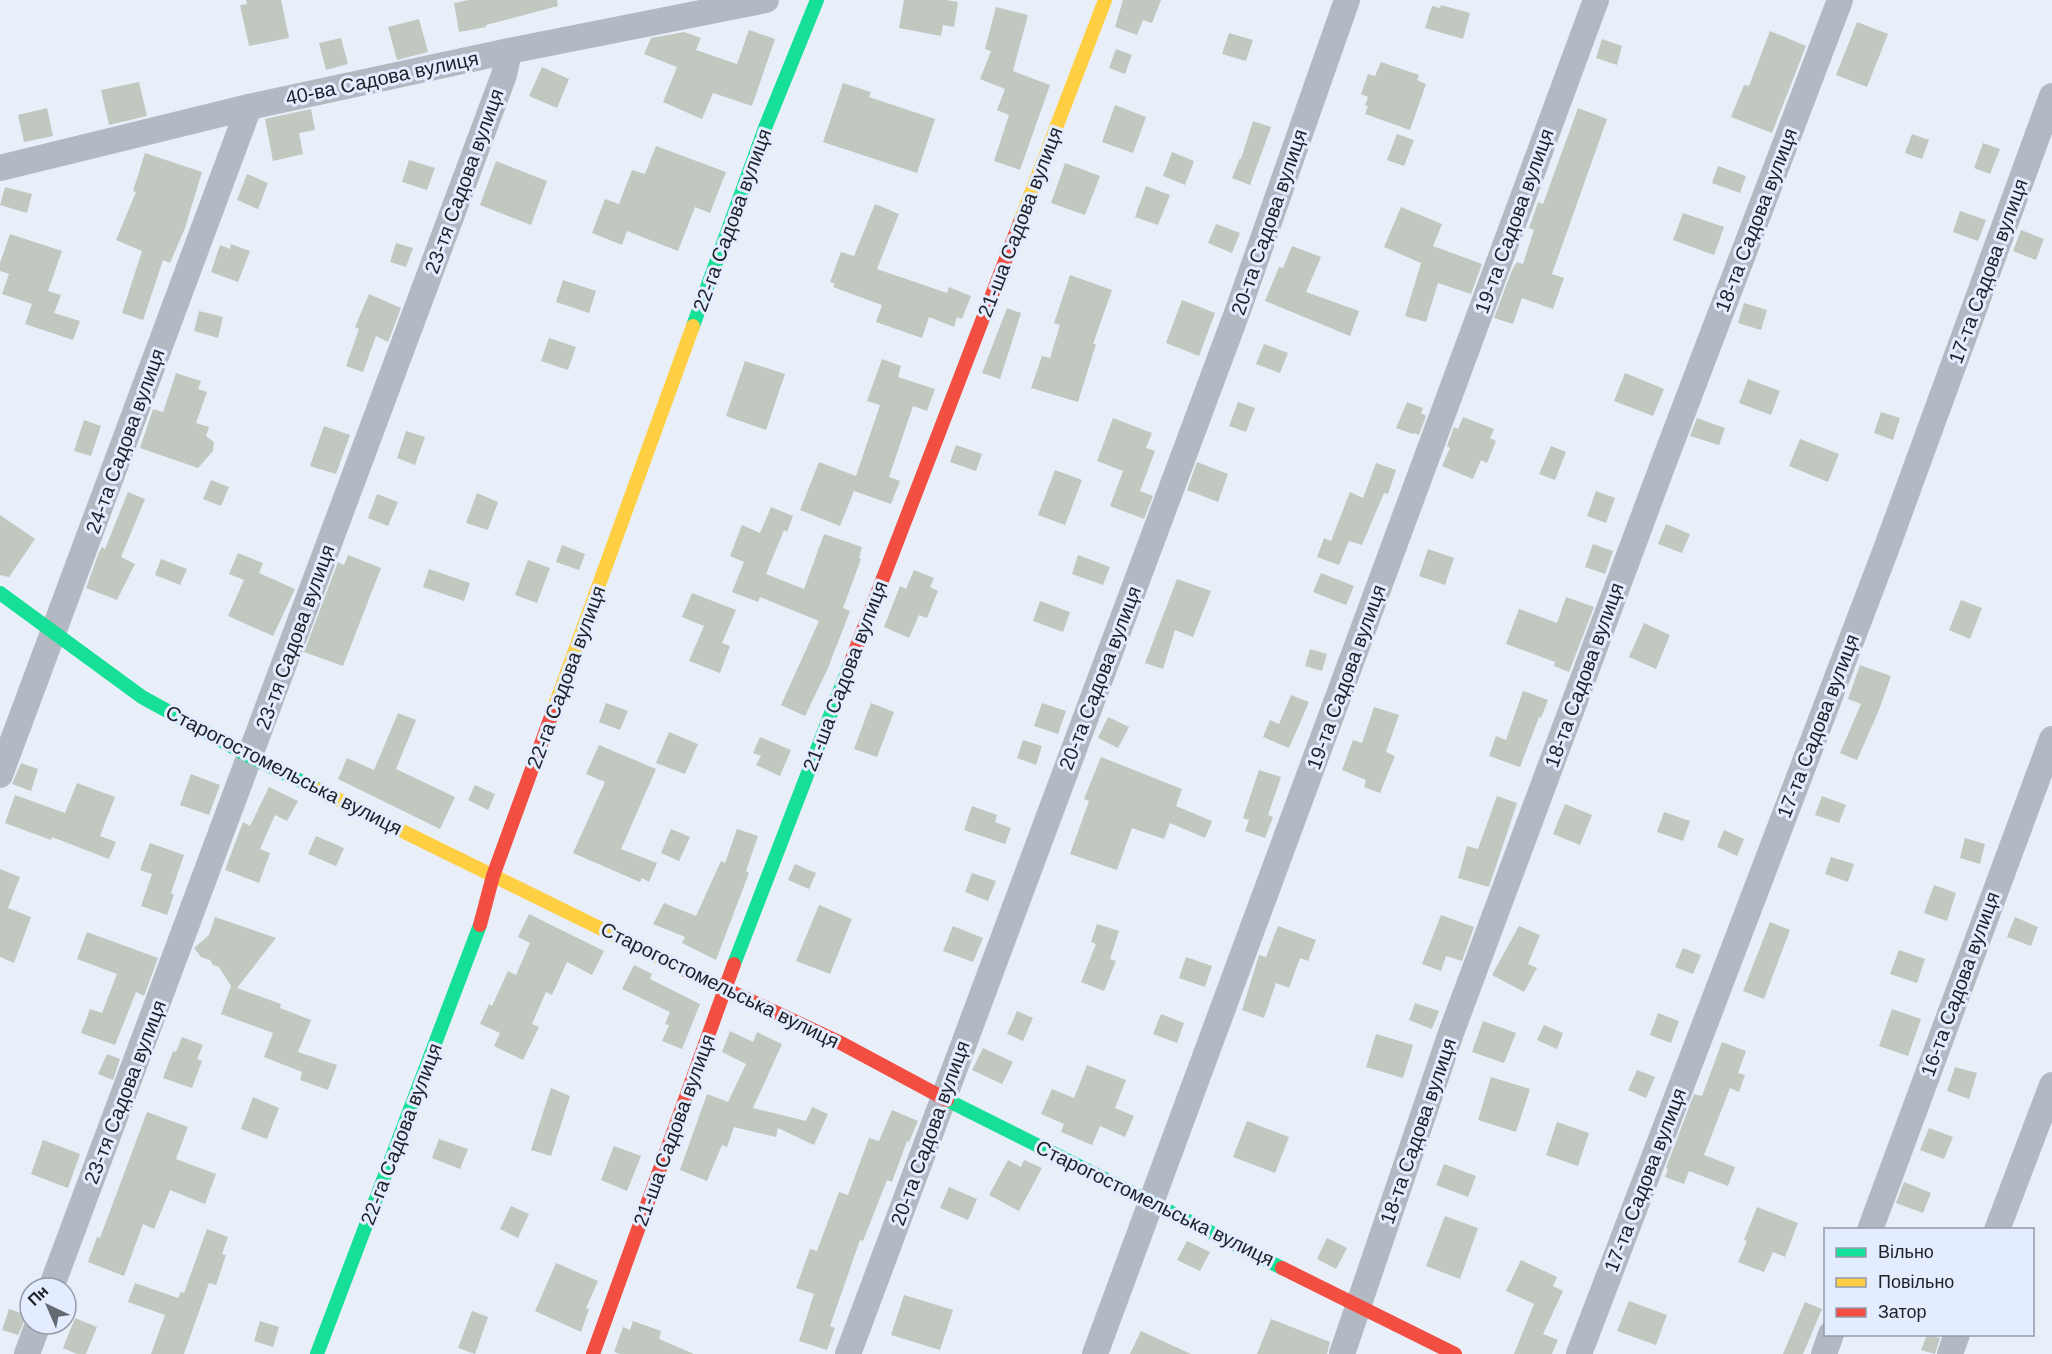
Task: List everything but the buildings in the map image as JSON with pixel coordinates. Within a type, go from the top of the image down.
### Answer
[{"type":"street","name":"40-ва Садова вулиця","points":[[0,168],[249,107],[509,51],[766,0]]},
{"type":"street","name":"22-га Садова вулиця","points":[[317,1354],[477,935],[494,876],[765,128],[817,0]]},
{"type":"street","name":"21-ша Садова вулиця","points":[[593,1354],[725,989],[1105,0]]},
{"type":"street","name":"20-та Садова вулиця","points":[[848,1354],[1239,310],[1347,0]]},
{"type":"street","name":"19-та Садова вулиця","points":[[1095,1354],[1596,0]]},
{"type":"street","name":"18-та Садова вулиця","points":[[1342,1354],[1455,1022],[1653,489],[1840,0]]},
{"type":"street","name":"23-тя Садова вулиця","points":[[56,1276],[500,86],[509,51]]},
{"type":"street","name":"17-та Садова вулиця","points":[[1579,1354],[1885,552],[2052,96]]},
{"type":"street","name":"24-та Садова вулиця","points":[[0,775],[249,107]]},
{"type":"street","name":"Старогостомельська вулиця","points":[[0,593],[142,697],[251,757],[725,989],[839,1042],[943,1098],[1455,1354]]},
{"type":"street","name":"16-та Садова вулиця","points":[[1871,1228],[2052,739]]},
{"type":"street","points":[[1998,1228],[2052,1085]]},
{"type":"street","points":[[27,1354],[34,1336]]},
{"type":"street","points":[[1824,1354],[1831,1336]]},
{"type":"street","points":[[1950,1354],[1957,1336]]},
{"type":"traffic: fast","points":[[693,326],[765,128],[817,0]]},
{"type":"traffic: fast","points":[[0,593],[142,697],[251,757],[319,790]]},
{"type":"traffic: fast","points":[[734,964],[850,664]]},
{"type":"traffic: fast","points":[[317,1354],[480,925]]},
{"type":"traffic: fast","points":[[947,1100],[1282,1268]]},
{"type":"traffic: slow","points":[[1020,222],[1105,0]]},
{"type":"traffic: slow","points":[[553,711],[693,326]]},
{"type":"traffic: slow","points":[[319,790],[687,971]]},
{"type":"traffic: jam","points":[[850,664],[1020,222]]},
{"type":"traffic: jam","points":[[480,925],[493,876],[553,711]]},
{"type":"traffic: jam","points":[[593,1354],[734,964]]},
{"type":"traffic: jam","points":[[687,971],[839,1042],[947,1100]]},
{"type":"traffic: jam","points":[[1282,1268],[1455,1354]]}]
